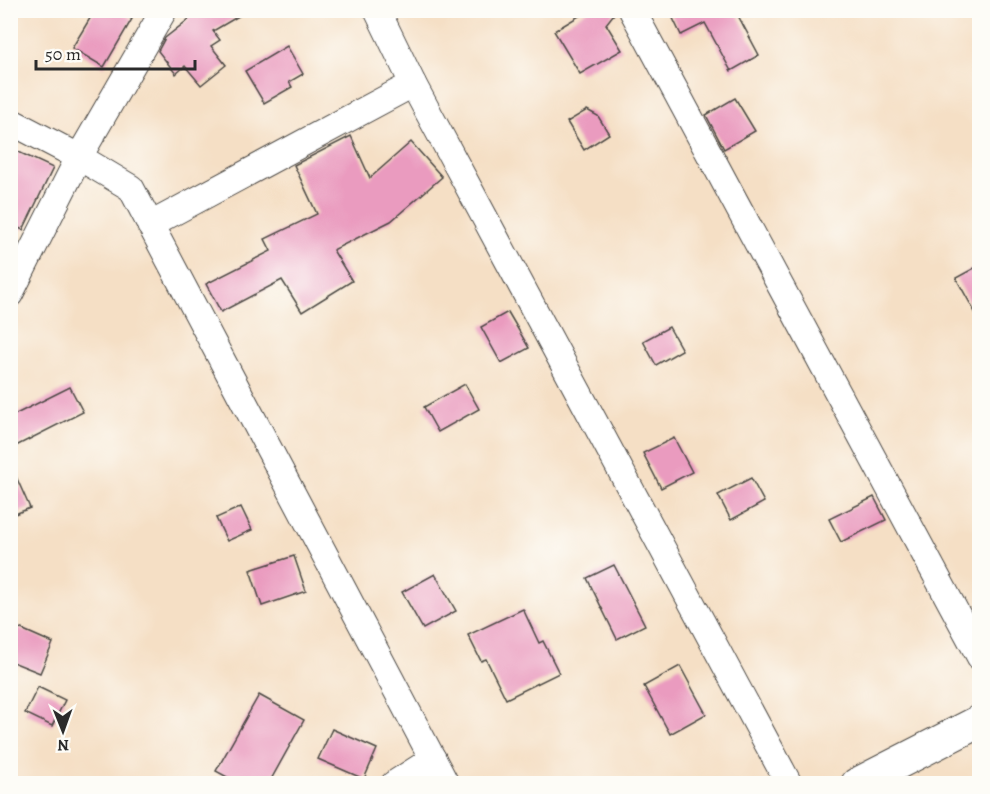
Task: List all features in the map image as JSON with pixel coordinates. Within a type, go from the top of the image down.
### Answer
[{"type":"street","points":[[10,294],[79,157],[164,10]]},
{"type":"street","points":[[377,10],[413,84],[789,783]]},
{"type":"street","points":[[632,10],[980,657]]},
{"type":"street","points":[[150,225],[413,84]]},
{"type":"street","points":[[10,121],[79,157],[131,188],[446,783]]},
{"type":"street","points":[[857,783],[980,721]]},
{"type":"street","points":[[394,783],[433,759]]},
{"type":"building","points":[[95,10],[118,10],[132,19],[104,67],[72,48]]},
{"type":"building","points":[[182,10],[249,10],[213,31],[220,40],[211,46],[226,65],[201,85],[185,66],[176,74],[158,51],[165,38],[189,19]]},
{"type":"building","points":[[589,10],[617,10],[606,24],[622,50],[580,74],[554,31]]},
{"type":"building","points":[[669,10],[735,10],[759,55],[731,71],[705,23],[681,35]]},
{"type":"building","points":[[287,46],[303,74],[289,82],[292,87],[264,103],[245,71]]},
{"type":"building","points":[[735,98],[755,131],[724,149],[706,115]]},
{"type":"building","points":[[587,110],[598,116],[609,134],[584,150],[567,122]]},
{"type":"building","points":[[351,136],[370,178],[411,142],[442,177],[391,221],[333,250],[352,281],[302,312],[282,280],[221,312],[206,284],[271,251],[265,239],[317,214],[294,165]]},
{"type":"building","points":[[10,148],[53,168],[23,230],[10,224]]},
{"type":"building","points":[[980,265],[980,321],[956,278]]},
{"type":"building","points":[[508,312],[529,348],[501,363],[481,327]]},
{"type":"building","points":[[669,327],[682,350],[656,365],[643,341]]},
{"type":"building","points":[[465,384],[479,409],[438,432],[424,407]]},
{"type":"building","points":[[70,387],[83,412],[10,449],[10,417]]},
{"type":"building","points":[[674,438],[692,472],[661,488],[643,453]]},
{"type":"building","points":[[10,463],[30,508],[10,516]]},
{"type":"building","points":[[751,478],[764,502],[731,520],[718,495]]},
{"type":"building","points":[[874,497],[886,520],[841,542],[829,519]]},
{"type":"building","points":[[241,507],[252,530],[227,541],[216,518]]},
{"type":"building","points":[[294,556],[306,591],[262,606],[250,570]]},
{"type":"building","points":[[614,565],[645,625],[617,639],[587,578]]},
{"type":"building","points":[[435,574],[456,611],[423,629],[402,592]]},
{"type":"building","points":[[523,609],[539,643],[543,641],[559,673],[506,699],[486,659],[481,661],[468,635]]},
{"type":"building","points":[[10,624],[53,643],[40,673],[10,661]]},
{"type":"building","points":[[680,666],[706,714],[670,734],[644,686]]},
{"type":"building","points":[[38,687],[65,700],[52,726],[25,713]]},
{"type":"building","points":[[259,695],[304,720],[269,783],[238,783],[216,771]]},
{"type":"building","points":[[332,729],[377,749],[364,779],[318,759]]}]
